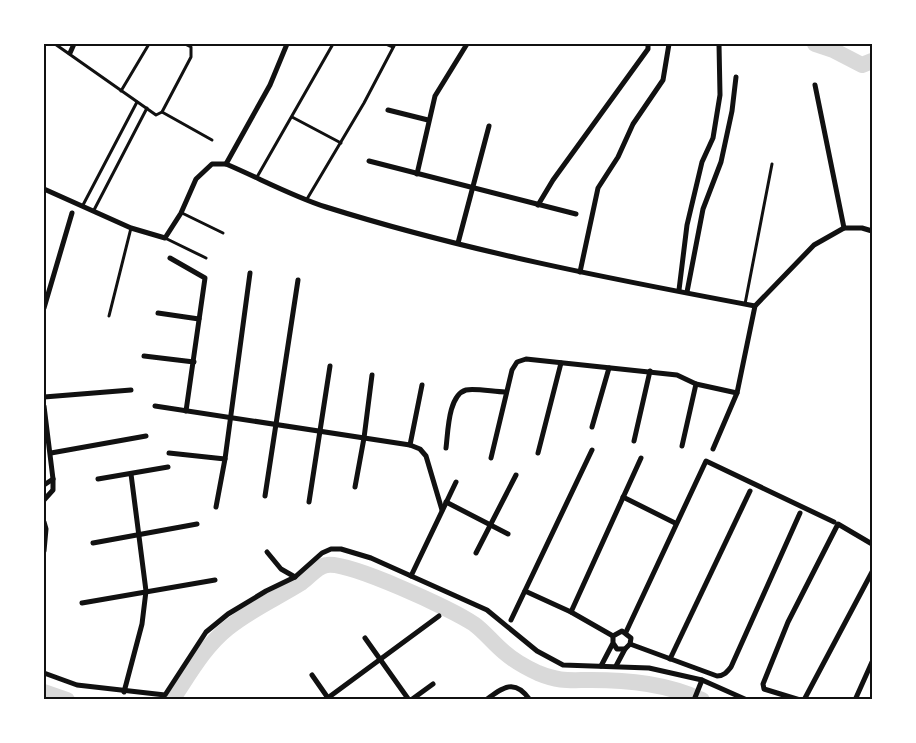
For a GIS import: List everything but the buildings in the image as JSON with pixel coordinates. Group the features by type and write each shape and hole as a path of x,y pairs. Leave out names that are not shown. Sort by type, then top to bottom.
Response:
{"street":[{"path":"70,53 74,44"},
{"path":"226,164 270,85 287,44"},
{"path":"417,174 428,120 438,87 467,44"},
{"path":"538,205 553,180 648,49 648,44"},
{"path":"580,272 598,188 618,157 633,124 663,80 669,44"},
{"path":"679,290 687,225 702,162 713,138 720,95 719,44"},
{"path":"687,292 703,209 726,142 736,76"},
{"path":"815,85 844,228"},
{"path":"388,110 428,120"},
{"path":"458,243 489,126"},
{"path":"369,161 576,214"},
{"path":"44,189 131,228 165,238 182,213 196,179 212,164 226,164 324,206 458,243 580,272 755,306"},
{"path":"44,308 72,213"},
{"path":"712,448 737,393 755,306 814,245 844,228 862,228 873,231"},
{"path":"170,258 205,278 186,411"},
{"path":"216,507 225,459 250,273"},
{"path":"265,496 297,280"},
{"path":"158,313 199,319"},
{"path":"144,356 194,362"},
{"path":"491,458 512,370 517,362 526,359 677,375 696,384 737,393"},
{"path":"538,453 561,363"},
{"path":"309,502 330,366"},
{"path":"592,427 609,368"},
{"path":"634,441 650,372"},
{"path":"355,487 372,375"},
{"path":"682,446 696,384"},
{"path":"410,445 422,385"},
{"path":"44,397 131,390"},
{"path":"446,448 451,408 459,394 466,390 505,393"},
{"path":"44,406 53,479 52,490 44,500"},
{"path":"155,406 410,445 420,449 426,456 442,510"},
{"path":"51,453 146,436"},
{"path":"511,620 592,450"},
{"path":"169,453 225,459"},
{"path":"571,612 641,458"},
{"path":"626,632 675,523 706,461 834,522"},
{"path":"98,480 168,467"},
{"path":"124,692 138,642 146,591 130,474"},
{"path":"476,553 516,475"},
{"path":"44,485 53,479"},
{"path":"411,576 456,482"},
{"path":"670,659 750,491"},
{"path":"623,497 675,523"},
{"path":"446,501 508,534"},
{"path":"630,644 717,676 725,674 731,666 800,513"},
{"path":"44,522 46,529 44,551"},
{"path":"93,543 197,524"},
{"path":"800,699 764,689 788,622 838,524 873,544"},
{"path":"44,673 77,685 145,697 167,697 192,653 213,627 242,604 295,577 322,553 341,549 359,554 487,610 537,651 563,665 649,668 702,680 738,698 747,699"},
{"path":"267,552 281,569 295,577"},
{"path":"804,699 873,572"},
{"path":"81,603 215,580"},
{"path":"525,591 571,612 613,636"},
{"path":"312,675 327,699 439,616"},
{"path":"613,636 619,632 626,632"},
{"path":"616,666 630,644 631,638 626,632"},
{"path":"601,666 613,643 613,636"},
{"path":"365,638 410,699 433,684"},
{"path":"613,643 617,649 625,650"},
{"path":"855,699 873,662"},
{"path":"694,699 702,680"},
{"path":"486,699 506,686 524,691 530,699"}],"lane":[{"path":"55,44 156,115 162,112 191,57 191,47 185,44"},
{"path":"121,91 149,44"},
{"path":"257,177 333,44"},
{"path":"307,199 341,143 394,45 386,44"},
{"path":"82,207 138,102"},
{"path":"94,211 147,108"},
{"path":"162,112 212,140"},
{"path":"291,117 341,143"},
{"path":"745,304 772,164"},
{"path":"182,213 223,233"},
{"path":"109,316 131,228"},
{"path":"165,238 206,258"}],"waterway":[{"path":"815,44 833,50 862,65 872,61"},
{"path":"172,700 204,653 228,628 301,583 320,567 327,565 339,566 378,578 445,608 474,624 516,661 546,676 564,680 648,684 675,690 702,700"},
{"path":"44,692 67,700"}]}
